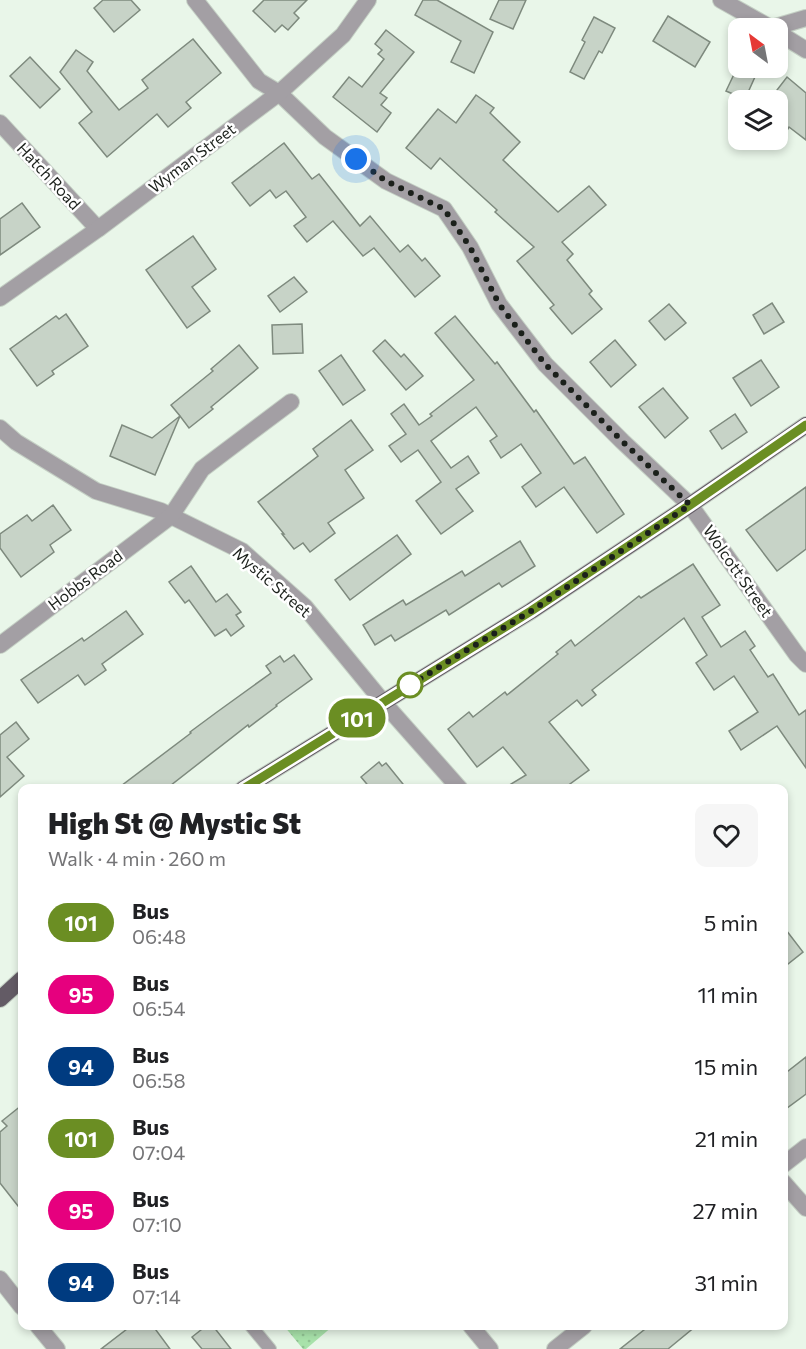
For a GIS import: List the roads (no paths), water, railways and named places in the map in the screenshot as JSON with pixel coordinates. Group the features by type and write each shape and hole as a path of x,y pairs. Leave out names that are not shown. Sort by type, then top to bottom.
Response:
{"main road":[{"path":"251,784 531,611 806,425"},
{"path":"0,999 18,983"}],"street":[{"name":"Wolcott Street","path":"195,0 260,81 279,93 326,136 386,181 444,209 470,247 499,304 545,364 690,505 797,655 806,664"},
{"name":"Wyman Street","path":"0,298 98,229 279,93 343,35 368,0"},
{"path":"721,0 754,18"},
{"path":"788,23 806,18"},
{"path":"788,39 806,50"},
{"name":"Hatch Road","path":"0,123 98,229"},
{"name":"Hobbs Road","path":"0,645 171,516 202,469 291,402"},
{"name":"Mystic Street","path":"0,428 16,442 96,491 161,511 242,551 305,607 383,702 456,784"},
{"path":"788,1161 806,1147"},
{"path":"788,1188 806,1208"},
{"path":"3,1287 18,1302"},
{"path":"47,1330 57,1349"},
{"path":"474,1330 490,1349"},
{"path":"555,1349 579,1330"}],"lane":[{"path":"254,1330 270,1349"}]}
